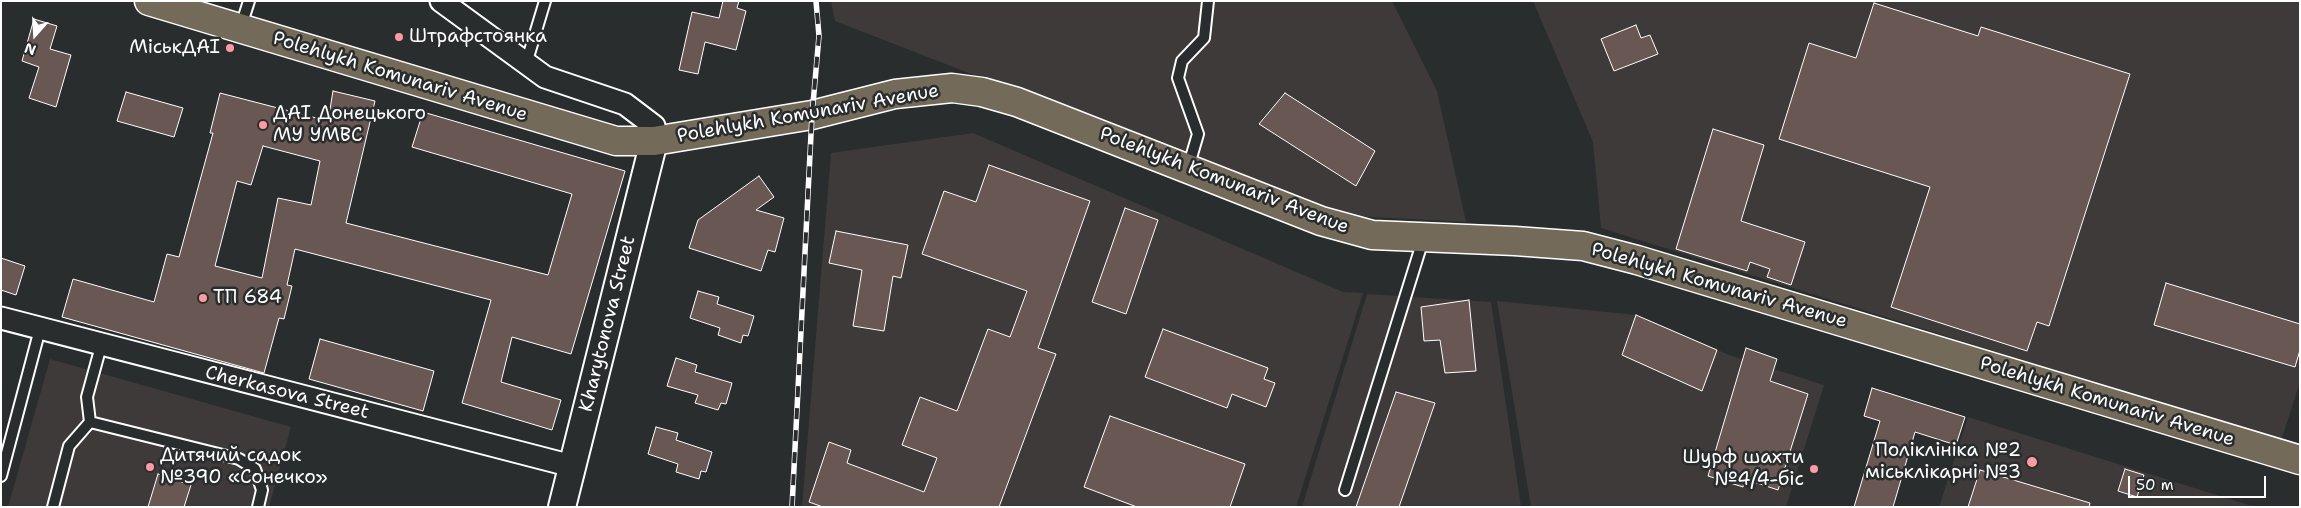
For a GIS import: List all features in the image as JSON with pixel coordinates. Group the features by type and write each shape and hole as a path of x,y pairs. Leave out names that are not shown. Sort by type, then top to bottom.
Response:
{"main road":[{"name":"Polehlykh Komunariv Avenue","path":"149,1 616,141 654,141 812,116 895,94 952,88 982,92 1017,102 1321,221 1372,235 1424,236 1583,246 1637,260 2300,460"}],"street":[{"path":"442,1 545,77 624,104 654,126 654,141"},
{"name":"Kharytonova Street","path":"562,507 654,141"},
{"name":"Cherkasova Street","path":"1,318 101,346 572,466"}],"lane":[{"path":"240,29 249,1"},
{"path":"526,64 545,1"},
{"path":"1188,169 1198,134 1178,78 1182,61 1204,38 1208,1"},
{"path":"1345,490 1424,236"},
{"path":"1,476 40,329"},
{"path":"53,507 69,446 90,422 87,397 101,346"},
{"path":"90,422 239,460 255,470 262,490 258,507"}],"shaded area":[{"path":"831,1 1392,1 1437,91 1466,222 1334,215 835,21"},
{"path":"1533,1 2300,1 2300,382 2281,441 1601,228 1593,142"},
{"path":"973,133 1343,292 1363,293 1296,507 802,507 831,153"},
{"path":"1367,294 1491,302 1521,507 1302,507"},
{"path":"1497,301 1637,315 1729,355 1824,385 1786,507 1531,507"},
{"name":"Дитячий садок №390 «Сонечко»","path":"50,359 291,427 269,507 8,507"},
{"name":"Поліклініка №2 міськлікарні №3","path":"1968,417 2255,507 1939,507"}],"building":[{"path":"723,1 739,1 737,8 746,11 736,50 705,42 698,74 679,70 692,12 719,18"},
{"path":"1874,3 1978,36 1981,27 2130,74 2049,326 2037,322 2027,351 1891,307 1930,187 1779,139 1809,43 1856,58"},
{"path":"34,19 57,26 50,49 71,55 56,107 29,98 39,67 22,61"},
{"path":"1636,25 1641,38 1650,35 1658,54 1614,71 1601,39"},
{"path":"333,91 375,101 346,223 548,275 572,194 412,147 423,112 625,171 571,354 512,337 501,382 561,400 552,430 462,403 491,300 295,249 287,285 292,286 284,319 279,318 264,373 62,317 73,279 154,302 167,254 179,257 213,133 210,133 220,93 328,121","holes":["263,146 320,161 311,205 278,198 262,278 215,266 237,181 251,185"]},
{"path":"126,92 183,108 174,137 117,121"},
{"path":"1285,93 1375,151 1356,186 1259,124"},
{"path":"1713,129 1764,145 1741,221 1805,242 1791,285 1767,277 1770,269 1750,262 1747,271 1676,249"},
{"path":"989,165 1090,201 1038,348 1056,354 999,507 823,507 809,502 829,442 851,450 847,463 924,492 937,458 902,445 920,397 957,411 988,329 1010,337 1027,291 922,254 944,191 976,202"},
{"path":"759,176 774,197 756,210 784,218 775,252 768,250 761,271 689,248 698,220"},
{"path":"1125,208 1158,220 1126,314 1092,302"},
{"path":"836,231 908,245 901,278 893,276 884,331 853,326 862,270 829,263"},
{"path":"1,258 25,266 16,295 1,290"},
{"path":"2166,283 2300,324 2300,350 2295,367 2154,325"},
{"path":"698,291 719,297 717,304 754,316 748,336 743,335 741,343 718,335 720,328 690,318"},
{"path":"1469,300 1476,371 1445,373 1440,340 1424,341 1421,307"},
{"path":"1636,315 1717,350 1702,391 1622,355"},
{"path":"1163,329 1268,368 1264,379 1275,383 1266,407 1232,394 1227,408 1145,377"},
{"path":"320,339 434,371 423,411 309,379"},
{"path":"1746,348 1777,359 1770,381 1808,394 1778,490 1745,479 1743,487 1708,476"},
{"path":"676,358 697,365 695,372 732,383 726,404 721,403 718,410 695,403 698,395 667,386"},
{"path":"1872,388 1965,417 1956,445 1915,432 1893,507 1854,507 1880,421 1864,416"},
{"path":"1396,392 1435,403 1399,507 1356,507"},
{"path":"1110,416 1245,464 1230,507 1137,507 1084,487"},
{"path":"656,427 678,433 676,440 712,452 706,472 701,471 699,479 676,472 678,464 648,454"},
{"path":"2125,469 2144,475 2137,497 2118,491"},
{"path":"1980,470 2090,503 2089,507 1968,507"},
{"path":"158,474 191,485 184,507 148,507"}],"railway":[{"path":"792,507 812,115 819,36 816,1"}],"place":[{"name":"Штрафстоянка","path":"399,37"},
{"name":"МіськДАІ","path":"230,48"},
{"name":"ДАІ Донецького МУ УМВС","path":"263,125"},
{"name":"ТП 684","path":"203,298"},
{"name":"Поліклініка №2 міськлікарні №3","path":"2032,462"},
{"name":"Дитячий садок №390 «Сонечко»","path":"150,467"},
{"name":"Шурф шахти №4/4-біс","path":"1814,469"}]}
